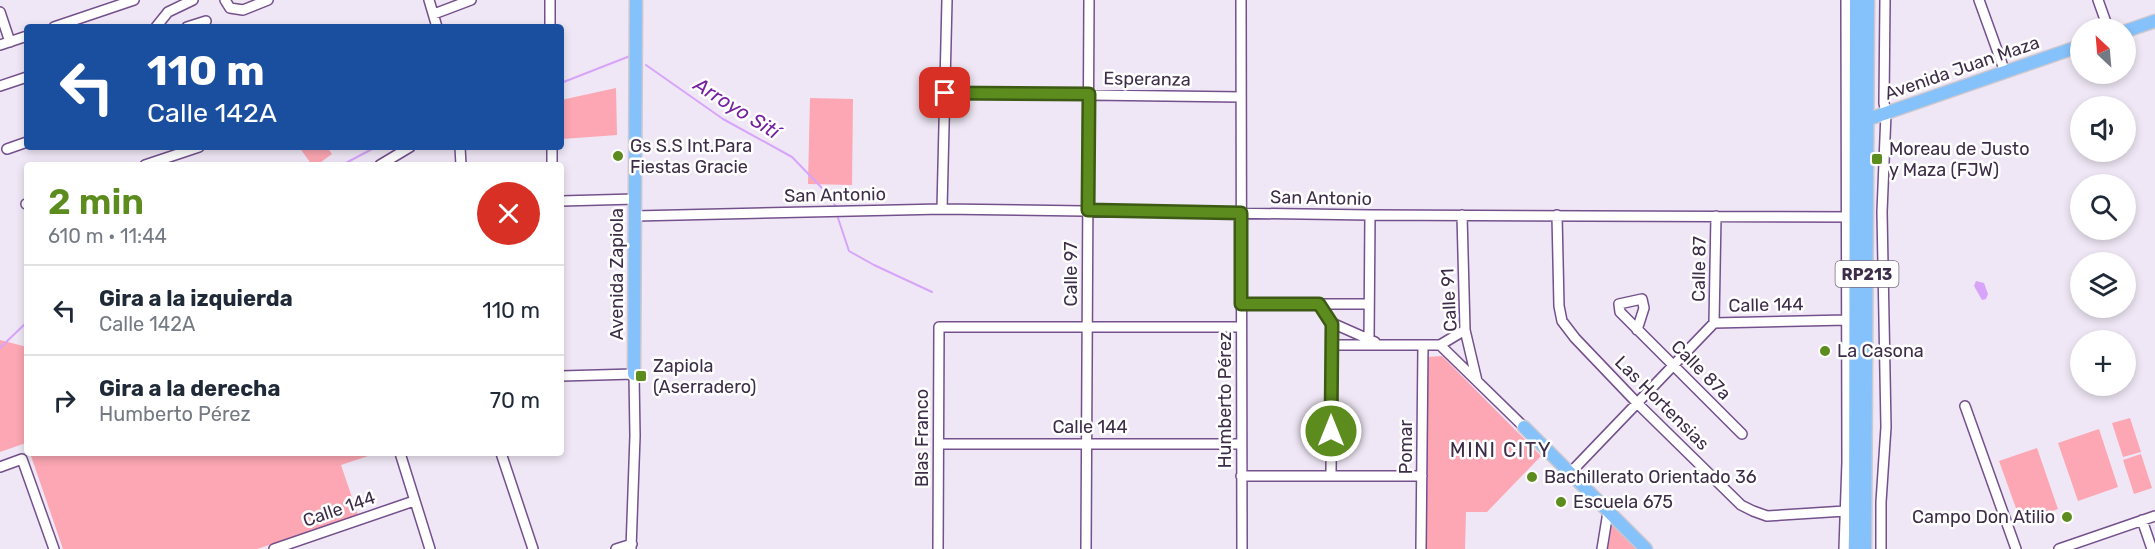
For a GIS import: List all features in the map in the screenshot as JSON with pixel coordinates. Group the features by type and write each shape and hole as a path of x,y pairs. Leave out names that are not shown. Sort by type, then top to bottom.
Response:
{"main road":[{"name":"Avenida Zapiola","path":"634,374 636,0"},
{"name":"RP213","path":"1856,0 1855,123 1865,549"},
{"name":"RP213","path":"1855,549 1858,217 1868,119 1868,0"},
{"path":"2136,28 2155,21"},
{"name":"Avenida Juan Maza","path":"1855,123 2070,49"},
{"path":"1524,427 1646,549"}],"street":[{"path":"63,24 134,0"},
{"path":"158,24 168,12 193,0"},
{"path":"225,0 230,8 243,10 268,0"},
{"path":"429,0 436,24"},
{"path":"434,14 471,0"},
{"path":"550,0 550,24"},
{"path":"942,209 947,0"},
{"name":"Calle 97","path":"1086,549 1089,0"},
{"name":"Humberto Pérez","path":"1241,0 1242,549"},
{"path":"1844,549 1846,320 1858,217 1846,0"},
{"path":"1881,549 1881,502 1887,427 1882,212 1887,0"},
{"path":"1979,0 2005,72"},
{"path":"2098,0 2104,18"},
{"path":"0,12 10,42"},
{"path":"196,24 206,21"},
{"path":"0,45 24,37"},
{"path":"0,86 24,78"},
{"name":"Esperanza","path":"945,93 1242,97"},
{"path":"7,149 24,143"},
{"path":"154,162 190,150"},
{"path":"385,162 405,150"},
{"path":"564,201 635,200"},
{"name":"San Antonio","path":"635,216 942,209 1370,215 1858,217"},
{"path":"1369,340 1370,215"},
{"name":"Calle 91","path":"1462,215 1465,330 1478,381"},
{"name":"Las Hortensias","path":"1557,215 1559,306 1562,321 1575,338 1638,404 1741,505 1752,511 1767,516 1845,511"},
{"name":"Calle 87","path":"1714,323 1716,216"},
{"path":"1241,304 1369,304"},
{"path":"1319,304 1332,324 1331,475"},
{"name":"Calle 144","path":"1570,473 1714,323 1846,320"},
{"path":"1332,324 1381,344"},
{"name":"Blas Franco","path":"938,549 939,327 1088,327"},
{"path":"1088,327 1242,327"},
{"path":"1332,345 1440,345 1465,330"},
{"name":"Calle 87a","path":"1637,330 1742,434"},
{"name":"Pomar","path":"1421,549 1422,345"},
{"path":"1440,345 1524,427"},
{"path":"564,376 634,374"},
{"name":"Avenida Zapiola","path":"632,546 634,374"},
{"path":"1965,406 2016,549"},
{"name":"Calle 144","path":"939,444 1241,444"},
{"path":"401,456 430,549"},
{"path":"502,456 533,549"},
{"path":"0,467 22,459 54,549"},
{"path":"1241,476 1422,476"},
{"name":"Calle 144","path":"274,549 414,501"},
{"path":"1602,549 1608,512"},
{"path":"2059,549 2155,516"},
{"path":"2142,520 2152,549"},
{"path":"616,549 632,546"}],"shaded area":[{"path":"616,88 617,135 564,139 564,99"},
{"path":"810,98 853,99 852,185 808,184"},
{"path":"301,150 329,150 332,154 321,162 310,162"},
{"path":"1976,281 1984,283 1988,294 1986,299 1982,300 1974,286"},
{"path":"0,340 24,346 24,444 0,452"},
{"path":"1442,356 1541,456 1487,512 1466,512 1465,549 1425,549 1427,357"},
{"path":"2130,418 2141,452 2123,457 2112,423"},
{"path":"2099,429 2118,487 2078,501 2058,443"},
{"path":"2037,448 2058,509 2021,522 1999,461"},
{"path":"2141,454 2152,488 2134,494 2123,460"},
{"path":"31,456 368,456 341,465 358,515 257,549 63,549"},
{"path":"1613,518 1643,549 1608,549"}],"waterway":[{"name":"Arroyo Sití","path":"564,82 630,56"},
{"name":"Arroyo Sití","path":"646,65 723,119 792,157 835,205"},
{"name":"Arroyo Sití","path":"348,162 370,150"},
{"name":"Arroyo Sití","path":"838,218 849,251 932,292"},
{"name":"Arroyo Sití","path":"0,348 24,325"}],"place":[{"name":"Gs S.S Int.Para Fiestas Gracie","path":"618,156"},
{"name":"Moreau de Justo y Maza (FJW)","path":"1877,159"},
{"name":"La Casona","path":"1825,351"},
{"name":"Zapiola (Aserradero)","path":"641,376"},
{"name":"Bachillerato Orientado 36","path":"1532,477"},
{"name":"Escuela 675","path":"1561,502"},
{"name":"Campo Don Atilio","path":"2067,517"}],"district":[{"name":"MINI CITY","path":"1501,450"}],"route":[{"path":"945,93 1089,94 1088,210 1241,213 1241,304 1319,304 1332,324 1331,431"}]}
